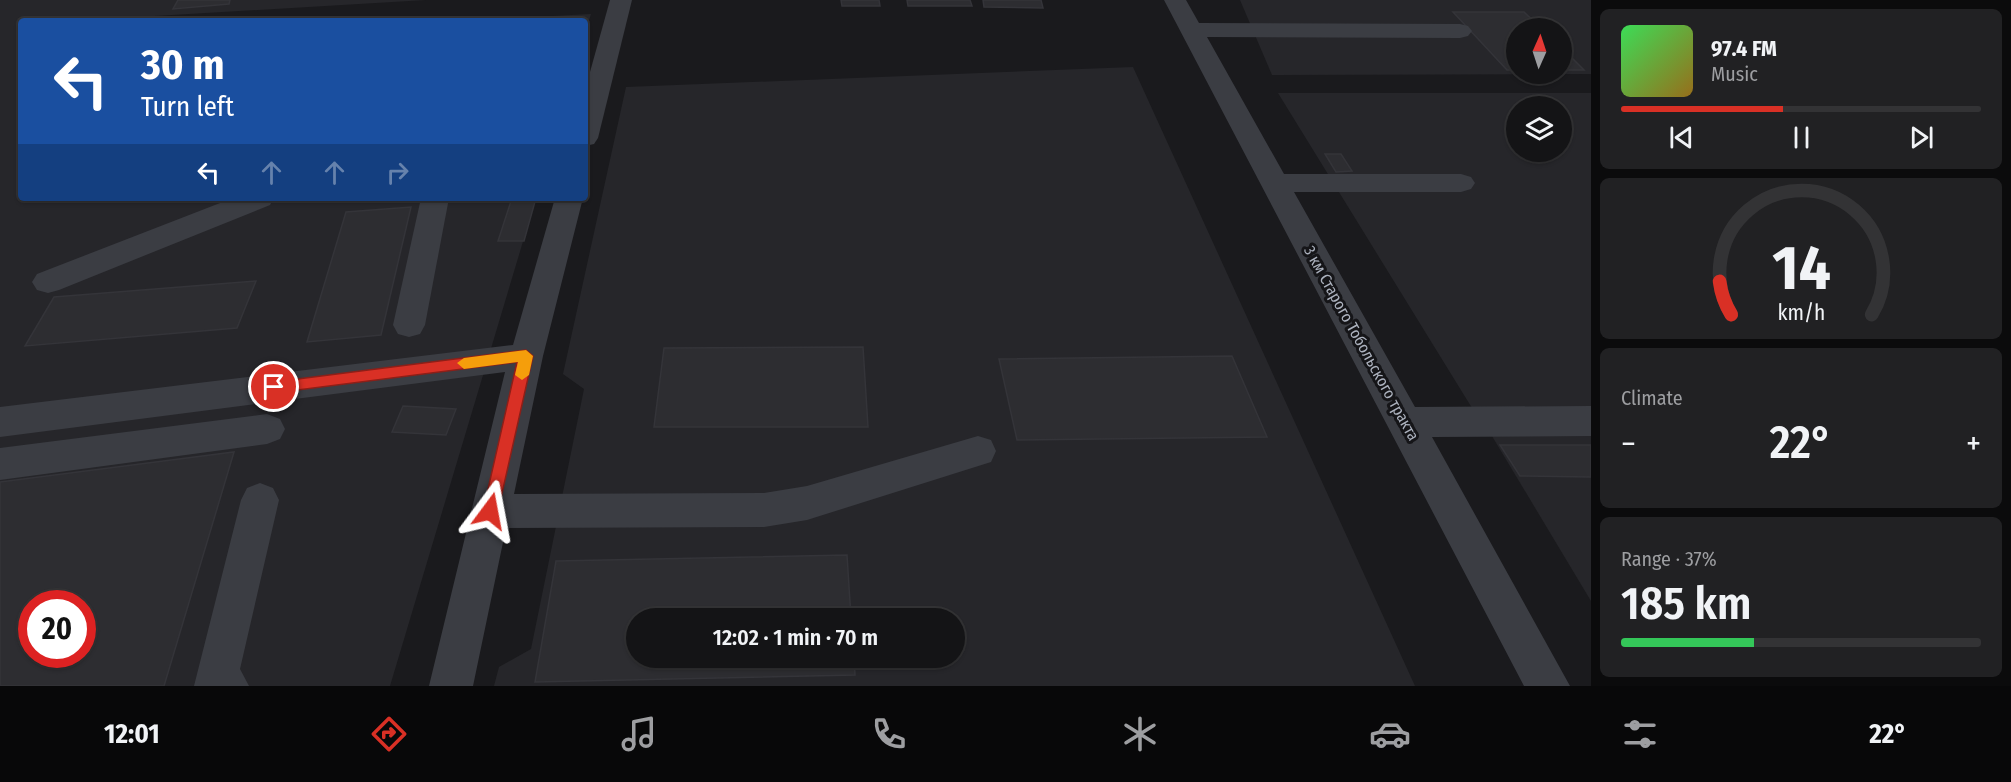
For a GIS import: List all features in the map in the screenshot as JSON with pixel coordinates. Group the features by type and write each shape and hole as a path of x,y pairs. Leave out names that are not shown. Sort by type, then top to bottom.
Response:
{"street":[{"path":"588,126 621,0"},
{"name":"3 км Старого Тобольского тракта","path":"1175,0 1548,686"},
{"path":"1191,30 1460,31"},
{"path":"1274,183 1461,183"},
{"path":"48,282 252,201"},
{"path":"409,325 434,201"},
{"path":"451,686 526,356 568,201"},
{"path":"0,422 526,356"},
{"path":"1405,422 1591,421"},
{"path":"0,464 267,429"},
{"path":"490,511 764,510 807,503 978,451"},
{"path":"227,686 215,683 260,500"}],"shaded area":[{"path":"0,0 426,0 155,16 154,18 18,18 18,201 535,201 390,686 0,686"},
{"path":"1240,0 1591,0 1591,74 1572,74 1572,18 1506,18 1506,74 1272,75"},
{"path":"591,14 588,24 588,18 514,18"},
{"path":"1133,67 1415,686 494,686 499,667 531,649 584,389 563,374 626,87"},
{"path":"1278,93 1591,93 1591,408 1472,408"},
{"path":"1492,436 1591,436 1591,601"}],"building":[{"path":"178,0 230,0 229,4 173,9"},
{"path":"841,0 879,0 880,6 842,6"},
{"path":"907,0 970,0 972,6 908,6"},
{"path":"983,0 1041,0 1043,8 984,7"},
{"path":"1453,12 1524,12 1530,18 1506,18 1506,69"},
{"path":"1572,58 1584,70 1572,70"},
{"path":"1325,154 1341,154 1352,171 1336,172"},
{"path":"511,201 535,201 524,241 498,241"},
{"path":"411,207 381,335 307,342 346,212"},
{"path":"256,281 237,328 25,346 54,297"},
{"path":"863,347 868,427 654,427 664,348"},
{"path":"1232,356 1267,437 1017,440 999,359"},
{"path":"403,406 456,409 446,435 392,432"},
{"path":"1500,445 1591,445 1591,477 1520,476"},
{"path":"234,452 164,686 0,686 0,482"},
{"path":"847,555 850,608 626,608 626,668 855,668 855,675 535,682 556,561"}],"slow traffic":[{"path":"464,363 526,356 522,375"}],"route":[{"path":"274,387 526,356 490,511"}]}
